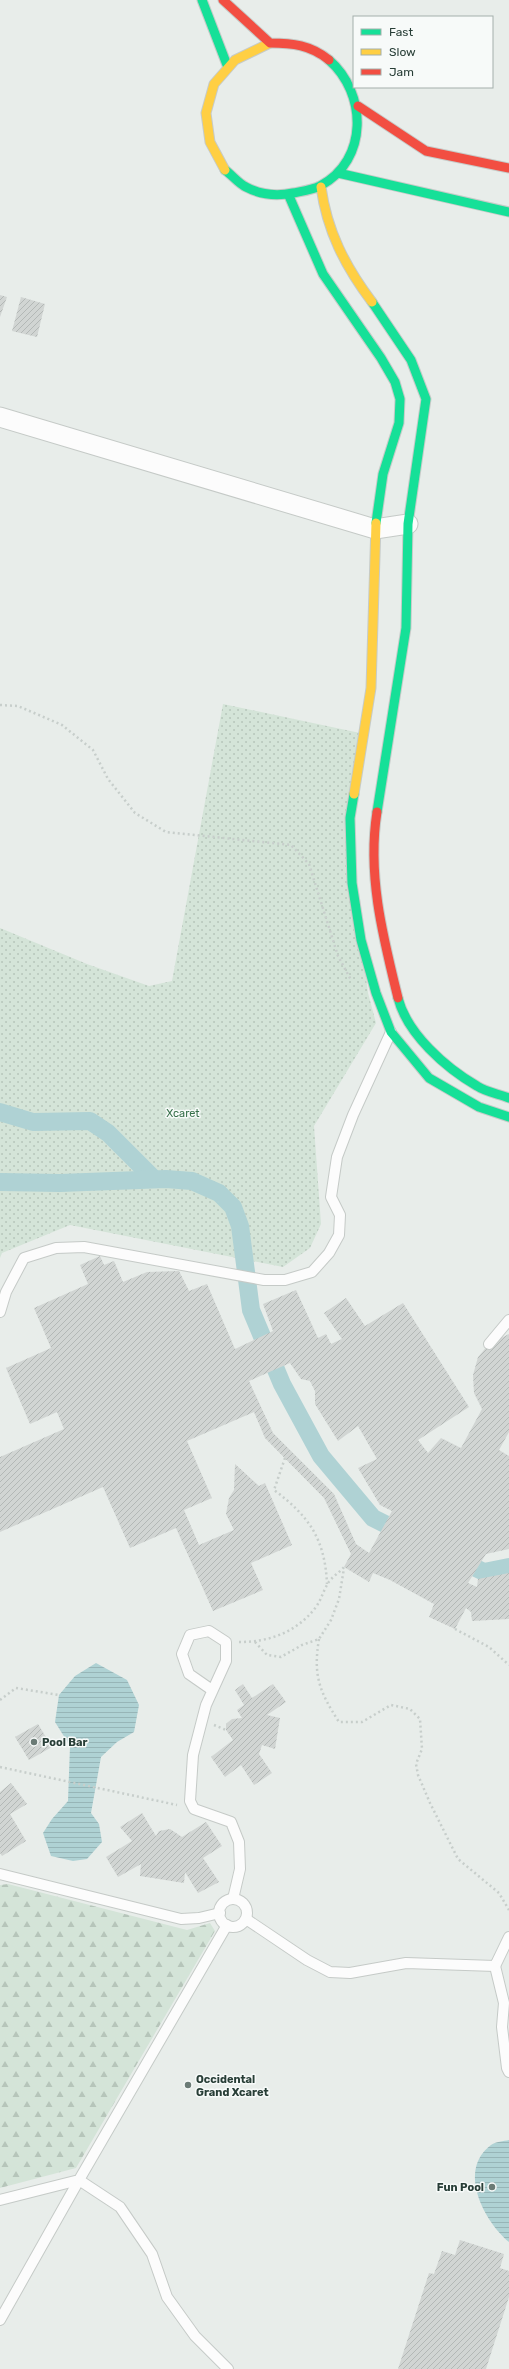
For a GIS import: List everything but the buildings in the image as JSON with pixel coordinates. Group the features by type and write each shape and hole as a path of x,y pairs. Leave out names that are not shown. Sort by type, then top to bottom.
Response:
{"street":[{"path":"202,0 227,65"},
{"path":"223,0 270,43"},
{"path":"270,43 294,43 316,51 336,65 350,84 358,106 358,130 353,148 338,173 321,187 298,195 273,196 250,190 229,176 214,156 206,133 206,108 213,85 227,65 254,47 270,43"},
{"path":"358,106 426,151 509,168"},
{"path":"338,173 509,212"},
{"path":"321,187 325,217 342,257 410,355 422,380 426,399 408,524 406,628 375,822 374,880 382,932 402,1013 437,1058 478,1087 509,1098"},
{"path":"289,196 323,274 381,358 395,382 400,399 398,423 384,474 375,529 374,618 371,688 350,818 352,883 361,940 376,993 392,1032 429,1078 478,1106 509,1117"},
{"path":"0,417 375,529 408,524"}],"lane":[{"path":"0,1312 6,1292 24,1258 56,1248 84,1247 264,1280 285,1280 312,1272 330,1253 339,1235 340,1215 330,1197 337,1157 353,1115 402,1013"},
{"path":"489,1344 509,1320"},
{"path":"212,1690 190,1674 182,1654 190,1635 209,1631 226,1642 226,1661 212,1690 193,1755 190,1801 194,1809 231,1822 239,1842 240,1869 233,1899"},
{"path":"0,1874 181,1919 199,1918 220,1913"},
{"path":"233,1899 243,1903 247,1913 246,1919 238,1926 227,1925 223,1922 220,1913 223,1904 233,1899"},
{"path":"246,1919 307,1960 330,1972 350,1973 406,1963 495,1966"},
{"path":"0,2320 79,2180 227,1925"},
{"path":"509,1937 495,1966 504,2003 502,2027 507,2068 509,2072"},
{"path":"0,2200 79,2180 120,2207 152,2254 167,2297 196,2336 228,2369"}],"path":[{"path":"0,704 18,706 62,725 93,750 108,779 135,813 166,832 291,845 309,864 338,956 353,983"},
{"path":"284,1458 274,1490 293,1503 308,1521 321,1544 327,1584"},
{"path":"226,1642 255,1642 286,1633 301,1624 316,1607 327,1584 344,1567 339,1599 331,1620 319,1639 315,1662 319,1683 327,1704 339,1722 362,1722 391,1705 410,1709 420,1719 422,1749 416,1764 418,1775 430,1803 458,1859 499,1893 509,1910"},
{"path":"455,1629 489,1647 509,1664"},
{"path":"255,1642 267,1654 281,1657 302,1645 319,1639"},
{"path":"0,1698 16,1688 59,1695"},
{"path":"0,1767 70,1780 194,1809"}],"green space":[{"name":"Xcaret","path":"223,704 360,733 346,815 368,993 376,1023 314,1126 321,1224 310,1248 283,1267 70,1225 2,1253 0,1258 0,928 87,964 149,986 172,981"},
{"path":"8,1884 187,1930 210,1923 215,1931 76,2168 0,2188 0,1885"}],"water":[{"path":"96,1663 127,1680 139,1705 134,1732 117,1742 101,1757 91,1813 99,1824 102,1842 87,1859 73,1861 51,1856 43,1833 52,1819 68,1801 70,1746 55,1722 59,1695 75,1676"},
{"name":"Fun Pool","path":"509,2140 509,2242 491,2222 483,2209 475,2181 476,2168 481,2155 491,2145"}],"waterway":[{"path":"0,1112 33,1122 90,1121 108,1133 154,1179"},
{"path":"0,1182 60,1183 166,1179 192,1181 219,1193 233,1207 240,1226 251,1310 282,1384 321,1456 373,1518 407,1535"},
{"path":"455,1558 484,1572 509,1567"}],"traffic: fast":[{"path":"202,0 227,65"},
{"path":"225,170 246,187 258,192 275,195 304,191 320,186 336,174 347,160 354,143 357,126 356,108 351,90 342,74 329,60"},
{"path":"338,173 509,212"},
{"path":"289,196 323,274 381,358 395,382 400,399 399,423 383,474 376,523"},
{"path":"372,302 411,360 426,399 408,524 406,628 377,812"},
{"path":"354,794 350,818 352,883 361,940 376,993 391,1032 429,1078 479,1107 509,1117"},
{"path":"398,998 403,1011 419,1037 441,1060 465,1079 481,1088 509,1098"}],"traffic: slow":[{"path":"225,170 210,142 206,113 214,84 235,60 270,43"},
{"path":"321,187 328,218 339,248 353,275 372,302"},
{"path":"354,794 371,688 376,523"}],"traffic: jam":[{"path":"223,0 270,43 308,48 329,60"},
{"path":"358,106 426,151 509,168"},
{"path":"377,812 374,836 375,882 382,929 398,998"}],"place":[{"name":"Pool Bar","path":"34,1742"},
{"name":"Occidental Grand Xcaret","path":"188,2085"},
{"name":"Fun Pool","path":"492,2187"}]}
